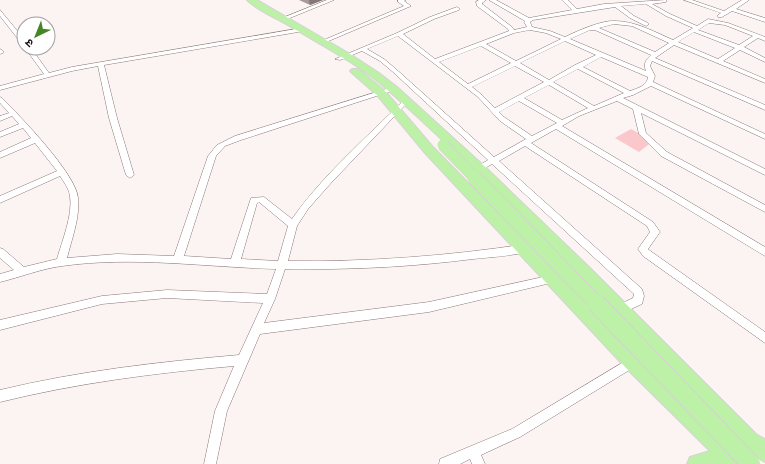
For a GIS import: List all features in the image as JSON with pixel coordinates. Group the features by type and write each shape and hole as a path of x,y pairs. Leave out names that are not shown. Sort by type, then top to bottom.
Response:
{"main road":[{"path":"239,0 283,19 297,30 322,42 364,77 406,101 479,168 758,447"},
{"path":"258,7 343,58"},
{"path":"387,91 396,111 428,150 726,458"},
{"path":"428,122 441,143 751,464"},
{"path":"412,130 441,143"},
{"path":"726,458 728,442 732,440 744,439 758,447"},
{"path":"697,464 726,458"}],"street":[{"path":"283,19 331,0"},
{"path":"322,42 408,6 400,1 402,0"},
{"path":"483,0 478,3 510,28 512,32"},
{"path":"492,0 528,20 596,5 617,2 625,4 649,4 664,1"},
{"path":"565,0 576,10"},
{"path":"687,0 725,13"},
{"path":"713,21 746,0"},
{"path":"617,2 637,20 718,61 765,81"},
{"path":"649,4 695,29 765,60"},
{"path":"343,58 432,18 457,9"},
{"path":"732,9 765,20"},
{"path":"0,12 16,33"},
{"path":"528,20 527,22 530,28"},
{"path":"479,168 593,108 631,94 650,84 652,82 652,76 647,66 653,56 708,21 726,24 762,37"},
{"path":"468,86 567,39 606,24 623,23 676,40"},
{"path":"435,61 512,32 530,28 548,32 567,39 652,76"},
{"path":"593,28 765,108"},
{"path":"0,88 47,74 297,30"},
{"path":"399,34 468,86 529,141 650,224 655,232 643,249 646,253 765,338"},
{"path":"718,61 762,37"},
{"path":"482,44 593,108"},
{"path":"362,49 382,60 395,71 495,160 638,292 640,296 638,301 620,309"},
{"path":"495,111 576,66 602,54"},
{"path":"34,56 47,74"},
{"path":"101,64 113,118 130,175"},
{"path":"576,66 631,94"},
{"path":"650,84 765,137"},
{"path":"178,259 215,150 220,146 238,138 387,91"},
{"path":"519,98 559,125 765,252"},
{"path":"618,98 765,172"},
{"path":"0,99 36,139 71,185 74,195 73,212 61,262"},
{"path":"210,464 221,411 242,360 270,299 282,265 293,225 305,207 328,181 406,101"},
{"path":"636,107 643,134 664,154 765,209"},
{"path":"0,119 14,113"},
{"path":"0,135 24,125"},
{"path":"0,155 36,139"},
{"path":"0,200 62,172"},
{"path":"235,262 254,200 261,199 293,225"},
{"path":"0,278 61,262 111,259 178,259 282,265 379,264 475,257 556,244"},
{"path":"0,252 23,272"},
{"path":"257,329 429,307 552,279"},
{"path":"0,325 102,300 167,294 270,299"},
{"path":"0,396 40,386 144,369 242,360"},
{"path":"445,464 477,458 632,362"}],"shaded area":[{"path":"631,129 653,141 639,152 615,138"}]}
